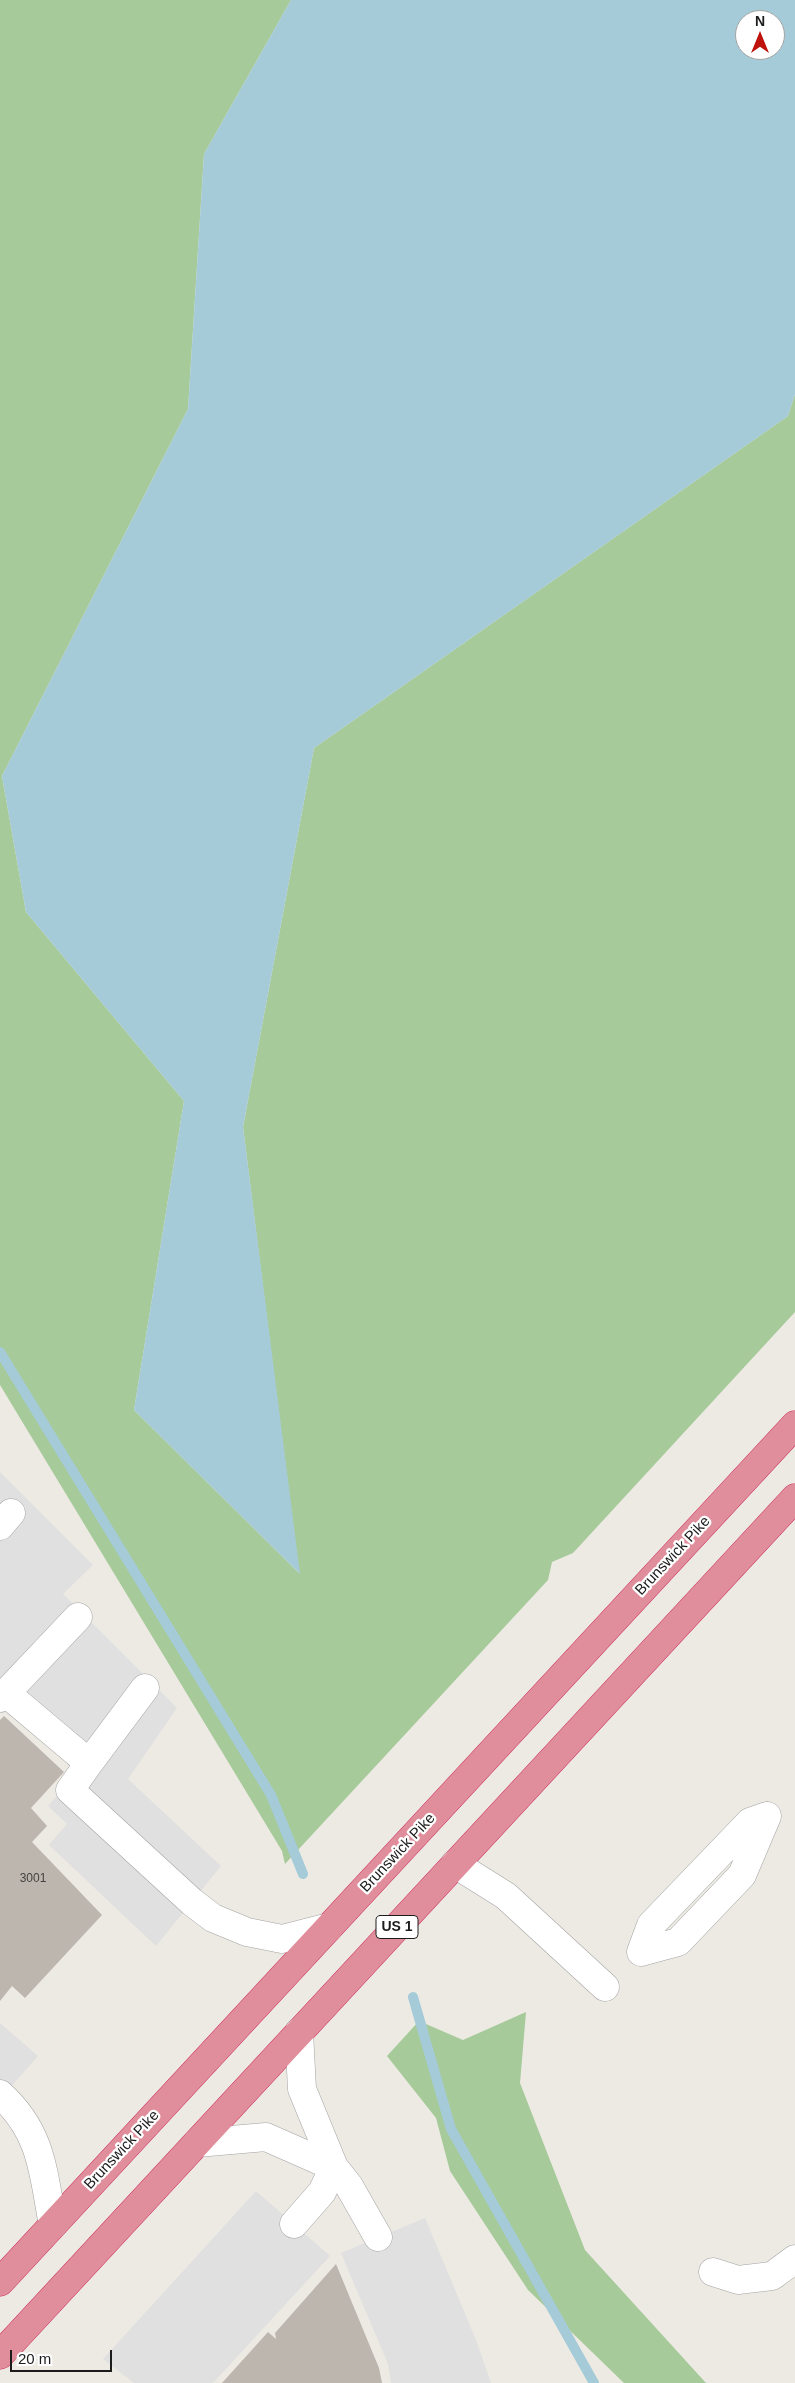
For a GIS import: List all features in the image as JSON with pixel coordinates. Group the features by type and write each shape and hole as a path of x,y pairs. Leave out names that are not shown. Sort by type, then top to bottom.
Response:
{"highway":[{"name":"Brunswick Pike","path":"2,2278 53,2226 795,1425"},
{"name":"US 1","path":"0,2355 795,1498"}],"lane":[{"path":"78,1618 3,1696 89,1763"},
{"path":"145,1688 70,1790 204,1912 247,1932 282,1939 329,1927"},
{"path":"767,1816 742,1875 678,1942 641,1952 651,1925 750,1822 767,1816"},
{"path":"455,1864 506,1896 605,1987"},
{"path":"299,2032 302,2089 334,2167 349,2186 378,2237"},
{"path":"0,2094 26,2123 39,2150 53,2226"},
{"path":"197,2143 266,2137 334,2167"},
{"path":"294,2224 322,2192 334,2167"},
{"path":"713,2272 738,2280 772,2276 795,2259"}],"green space":[{"path":"0,0 291,0 204,154 188,409 2,776 26,912 184,1101 134,1410 299,1573 243,1127 314,748 788,416 795,394 795,1312 573,1553 552,1562 548,1580 285,1864 282,1851 0,1385"},
{"path":"526,2012 520,2083 585,2250 706,2383 624,2383 528,2290 450,2171 436,2118 387,2056 419,2021 463,2040"}],"shaded area":[{"path":"0,1472 93,1565 63,1594 177,1708 128,1779 221,1866 156,1946 49,1845 67,1824 48,1806 76,1773 0,1696"},
{"path":"0,2023 38,2056 0,2099"},
{"path":"256,2191 330,2256 213,2383 134,2383 103,2359"},
{"path":"425,2218 476,2340 491,2383 391,2383 388,2364 341,2253"}],"water":[{"path":"291,0 795,0 795,394 788,416 314,748 243,1127 300,1574 134,1410 184,1101 26,912 2,776 188,409 204,154"}],"building":[{"path":"4,1716 64,1772 31,1808 47,1826 32,1842 102,1915 25,1998 12,1986 0,2001 0,1720"},
{"path":"336,2264 379,2368 382,2383 222,2383 268,2332 276,2339 275,2333"}],"waterway":[{"path":"0,1352 271,1795 303,1874"},
{"path":"413,1997 451,2129 594,2383"}]}
